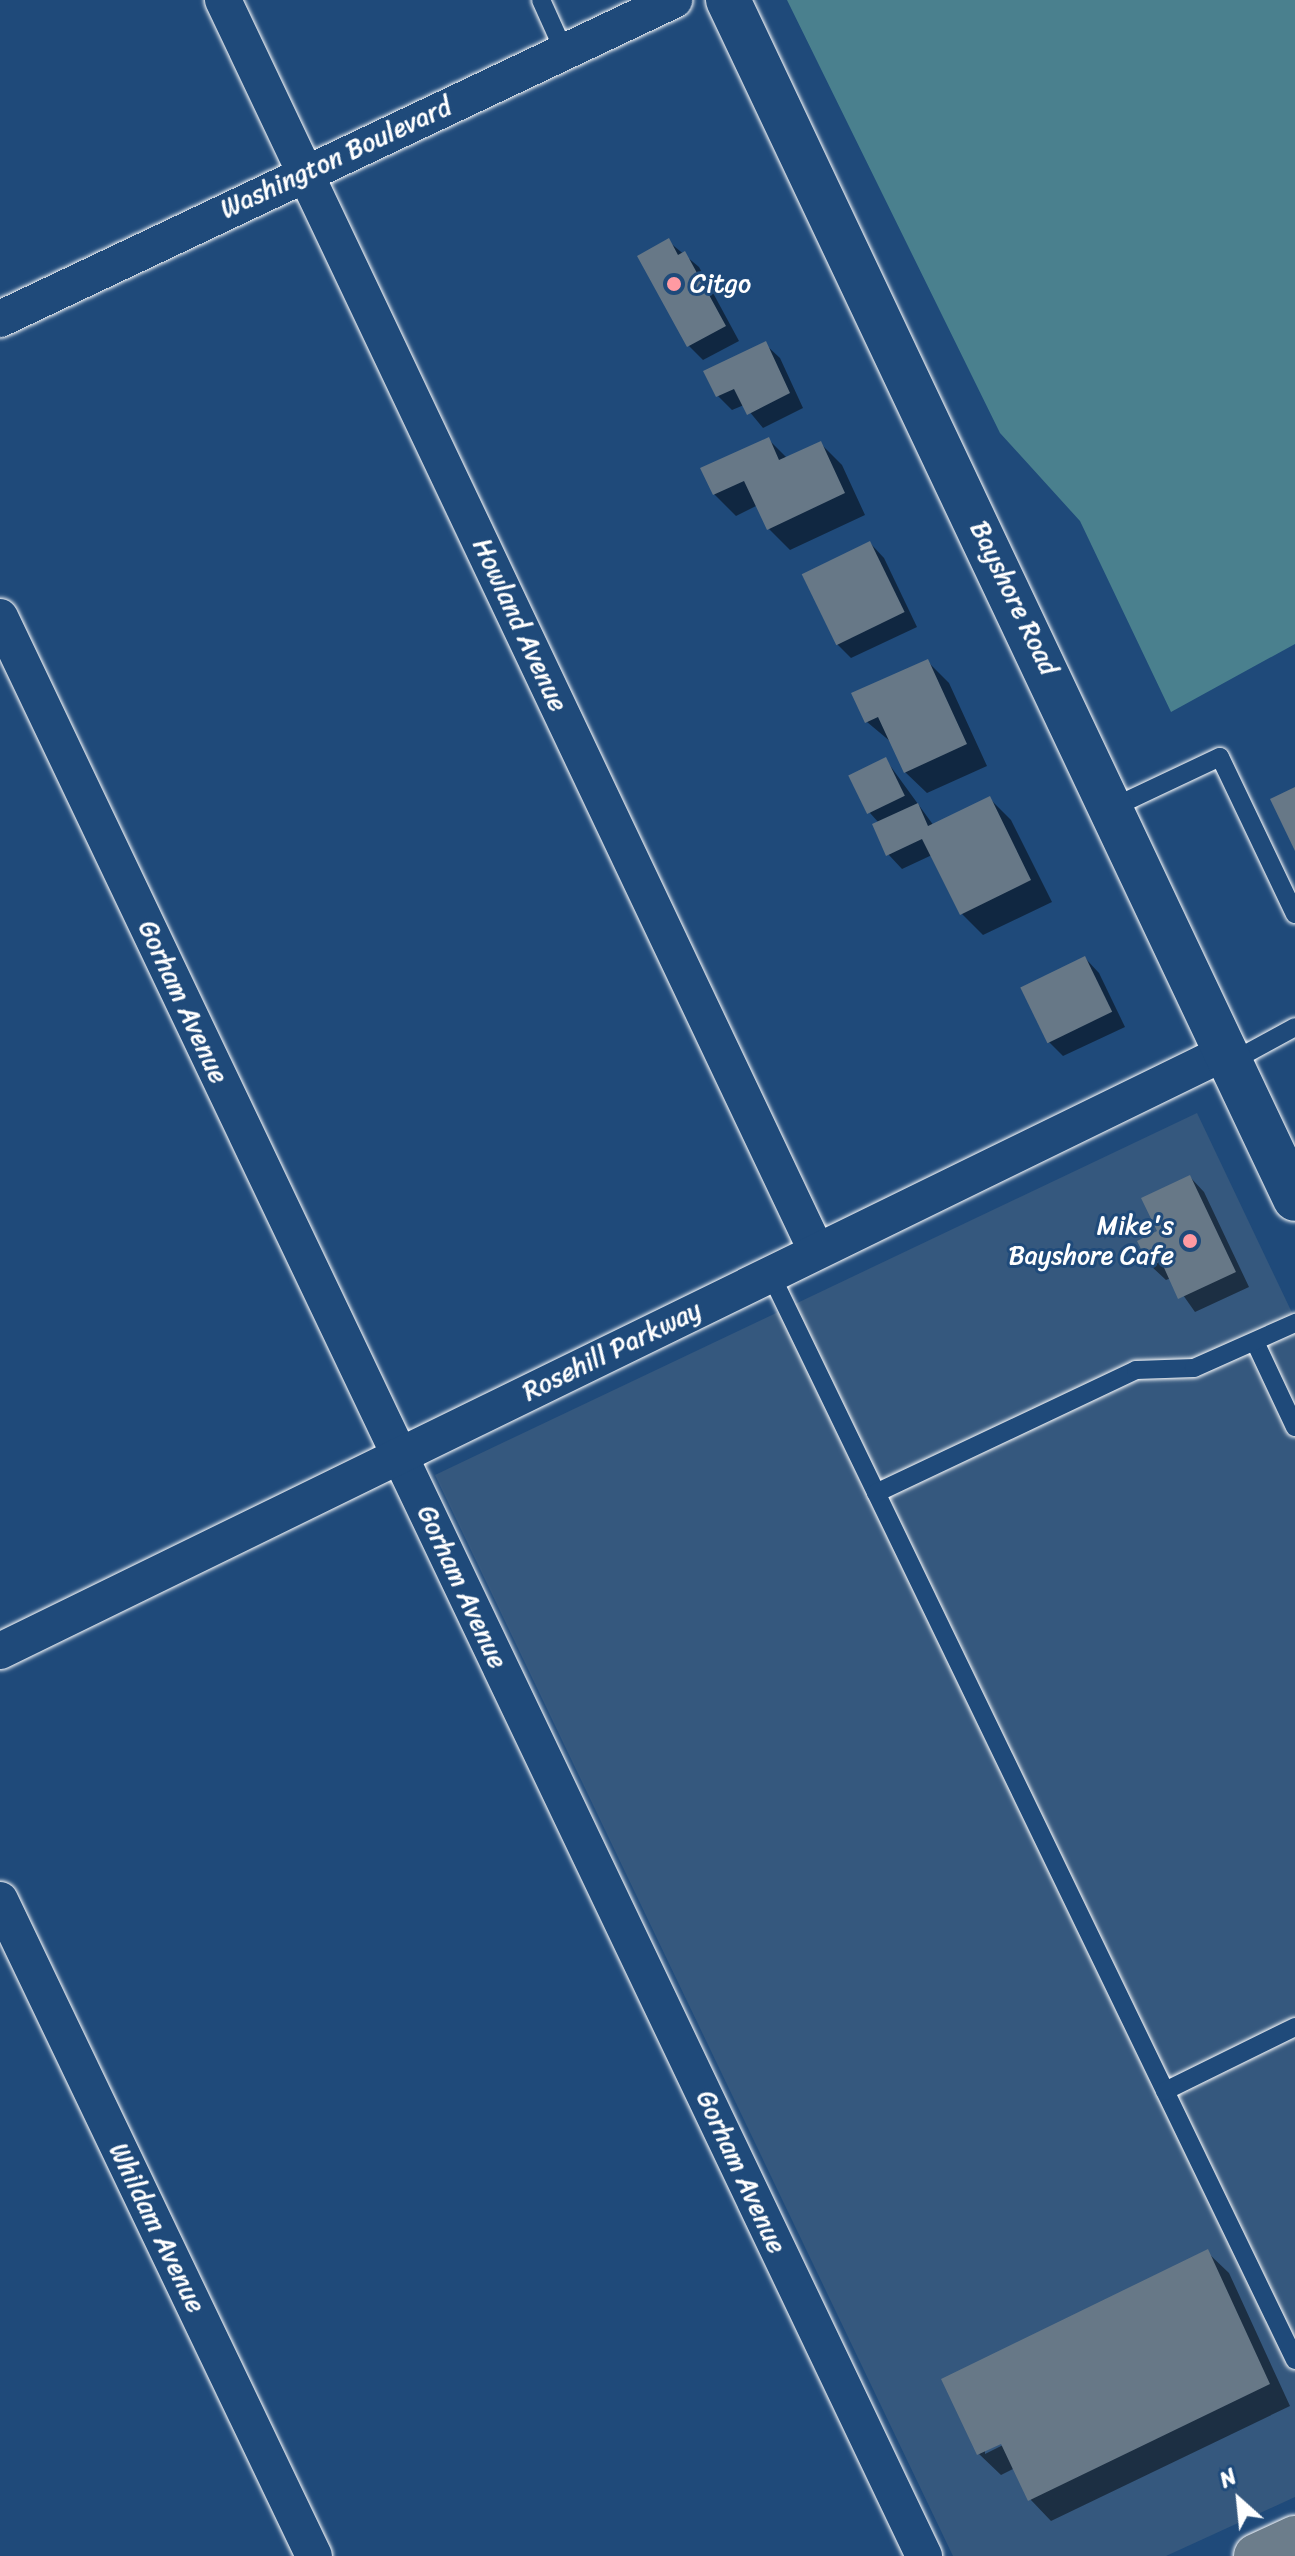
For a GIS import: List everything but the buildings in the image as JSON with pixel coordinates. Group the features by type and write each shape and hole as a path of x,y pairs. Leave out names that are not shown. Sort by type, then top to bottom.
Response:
{"highway":[{"path":"1256,2556 1295,2538"}],"main road":[{"name":"Bayshore Road","path":"728,0 1114,807 1227,1058 1295,1199"}],"street":[{"name":"Howland Avenue","path":"223,0 816,1250"},
{"name":"Washington Boulevard","path":"0,319 674,0"},
{"name":"Gorham Avenue","path":"0,617 924,2556"},
{"name":"Rosehill Parkway","path":"0,1651 816,1250 1227,1058"},
{"name":"Whildam Avenue","path":"0,1900 314,2556"}],"lane":[{"path":"541,0 564,51"},
{"path":"1114,807 1220,757 1295,914"},
{"path":"1227,1058 1295,1027"},
{"path":"770,1273 1295,2360"},
{"path":"876,1493 1136,1370 1194,1368 1295,1323"},
{"path":"1255,1342 1295,1427"},
{"path":"1165,2091 1295,2027"}],"shaded area":[{"path":"1197,1113 1295,1319 1295,2497 1166,2556 953,2556 435,1475"}],"green space":[{"path":"787,0 1295,0 1295,644 1171,712 1080,521 1000,433"}],"place":[{"name":"Citgo","path":"674,284"},
{"name":"Mike's Bayshore Cafe","path":"1190,1241"}]}
